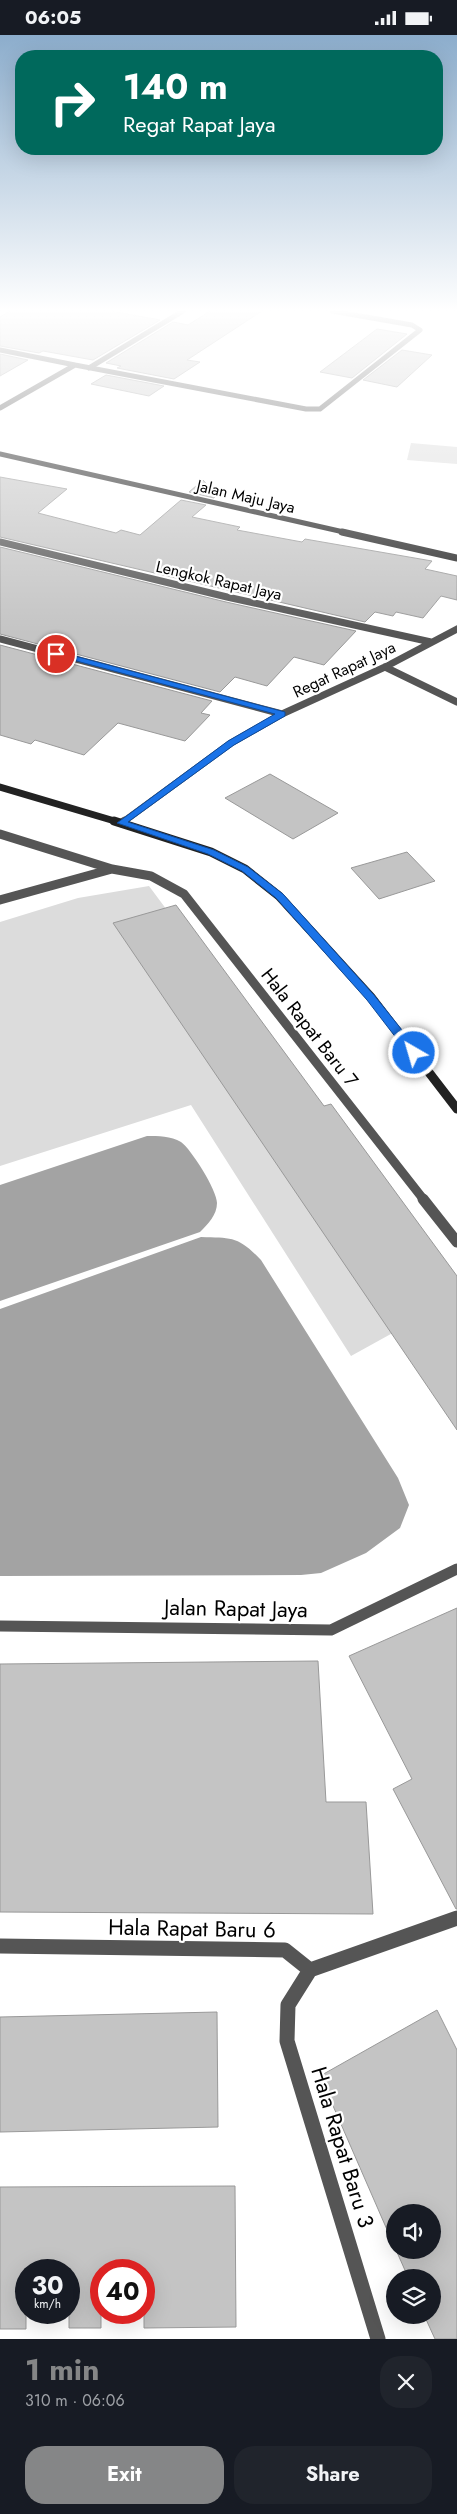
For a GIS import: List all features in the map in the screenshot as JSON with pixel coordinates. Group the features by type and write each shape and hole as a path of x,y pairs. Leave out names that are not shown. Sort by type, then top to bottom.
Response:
{"street":[{"name":"Jalan Maju Jaya","path":"0,454 457,558"},
{"name":"Lengkok Rapat Jaya","path":"0,542 227,597 432,642"},
{"name":"Regat Rapat Jaya","path":"122,823 231,743 282,714 385,667 457,629"},
{"path":"0,639 282,714"},
{"path":"385,667 457,702"},
{"path":"0,787 122,823 211,852 245,869 279,896 371,997 457,1109"},
{"path":"0,834 112,869"},
{"path":"0,899 112,869"},
{"name":"Hala Rapat Baru 7","path":"112,869 151,876 184,894 457,1242"},
{"name":"Jalan Rapat Jaya","path":"0,1626 331,1630 457,1569"},
{"path":"310,1970 457,1918"},
{"name":"Hala Rapat Baru 6","path":"0,1946 285,1950 310,1970"},
{"name":"Hala Rapat Baru 3","path":"310,1970 288,2005 287,2041 378,2339"}],"shaded area":[{"path":"411,443 457,447 457,464 407,460"},
{"path":"149,886 456,1298 351,1356 191,1105 0,1166 0,922 78,898"},
{"path":"147,1136 164,1137 181,1142 197,1161 213,1189 217,1203 214,1215 206,1226 200,1232 0,1301 0,1185"},
{"path":"201,1237 228,1238 240,1242 261,1260 398,1478 409,1505 400,1528 366,1553 321,1573 301,1575 0,1576 0,1309"}],"building":[{"path":"0,477 67,489 38,513 116,533 121,530 140,535 181,500 206,505 192,517 240,527 237,530 302,542 305,539 432,561 425,569 457,576 457,600 441,596 423,618 396,612 393,616 375,612 365,622 0,537"},
{"path":"203,480 217,495 214,498 189,492"},
{"path":"0,547 226,602 356,631 324,665 294,657 267,686 235,677 220,692 0,634"},
{"path":"0,645 212,701 201,713 210,715 185,741 118,723 84,755 35,740 31,744 0,735"},
{"path":"270,774 338,813 293,839 225,798"},
{"path":"407,852 435,881 379,899 351,868"},
{"path":"176,905 324,1106 331,1104 457,1276 457,1430 113,923"},
{"path":"457,1608 456,1909 393,1789 412,1779 349,1656"},
{"path":"318,1661 326,1802 366,1802 373,1914 0,1912 0,1664"},
{"path":"437,2010 457,2050 457,2339 435,2339 428,2324 441,2324 441,2269 404,2269 400,2259 441,2259 441,2204 386,2204 386,2227 320,2076"},
{"path":"217,2012 218,2127 0,2132 0,2017"},
{"path":"235,2186 236,2327 144,2328 144,2324 155,2324 155,2259 90,2259 90,2324 101,2324 101,2328 69,2328 69,2324 80,2324 80,2259 15,2259 15,2324 26,2324 26,2329 0,2329 0,2187"}],"route":[{"path":"56,654 282,714 231,743 122,823 211,852 245,869 279,896 371,997 414,1053"}]}
